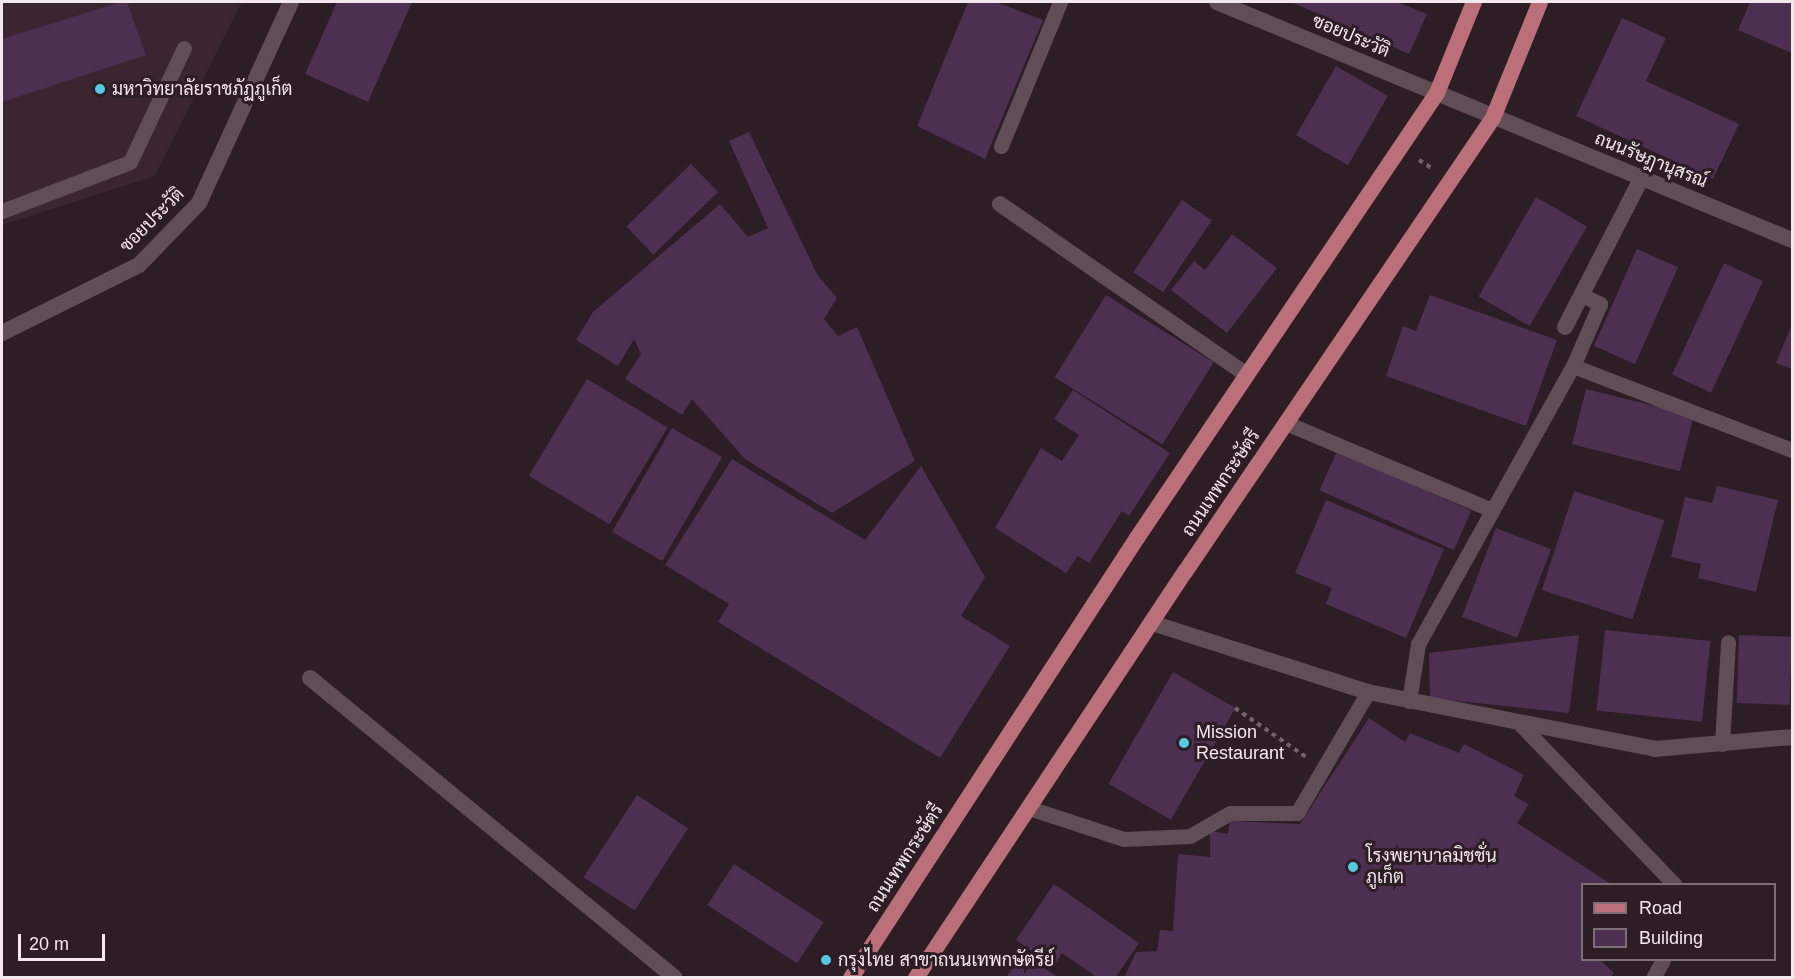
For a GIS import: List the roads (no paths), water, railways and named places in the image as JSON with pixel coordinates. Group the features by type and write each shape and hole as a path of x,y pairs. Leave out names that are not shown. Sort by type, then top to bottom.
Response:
{"main road":[{"name":"ถนนเทพกระษัตรี","path":"851,978 1247,375 1437,93 1474,2"},
{"name":"ถนนเทพกระษัตรี","path":"916,978 1493,117 1540,2"}],"street":[{"name":"ซอยประวัติ","path":"2,333 139,265 199,203 291,2"},
{"name":"ซอยประวัติ","path":"1216,2 1493,117"},
{"name":"ถนนรัษฎานุสรณ์","path":"1493,117 1792,240"},
{"path":"1565,327 1642,177"},
{"path":"1000,204 1247,375"},
{"path":"1152,623 1368,692 1521,725 1655,749 1792,737"},
{"path":"310,678 675,978"}],"lane":[{"path":"1000,146 1060,2"},
{"path":"2,211 130,162 184,48"},
{"path":"1409,701 1418,644 1573,366 1600,304 1582,295"},
{"path":"1573,366 1792,450"},
{"path":"1286,423 1492,510"},
{"path":"1722,744 1728,642"},
{"path":"1029,808 1124,839 1190,836 1230,813 1297,813 1368,692"},
{"path":"1521,725 1672,883"},
{"path":"1653,978 1662,961"}],"place":[{"name":"มหาวิทยาลัยราชภัฏภูเก็ต","path":"100,89"},
{"name":"Mission Restaurant","path":"1184,743"},
{"name":"โรงพยาบาลมิชชั่น ภูเก็ต","path":"1353,867"},
{"name":"กรุงไทย สาขาถนนเทพกษัตรีย์","path":"826,960"}]}
